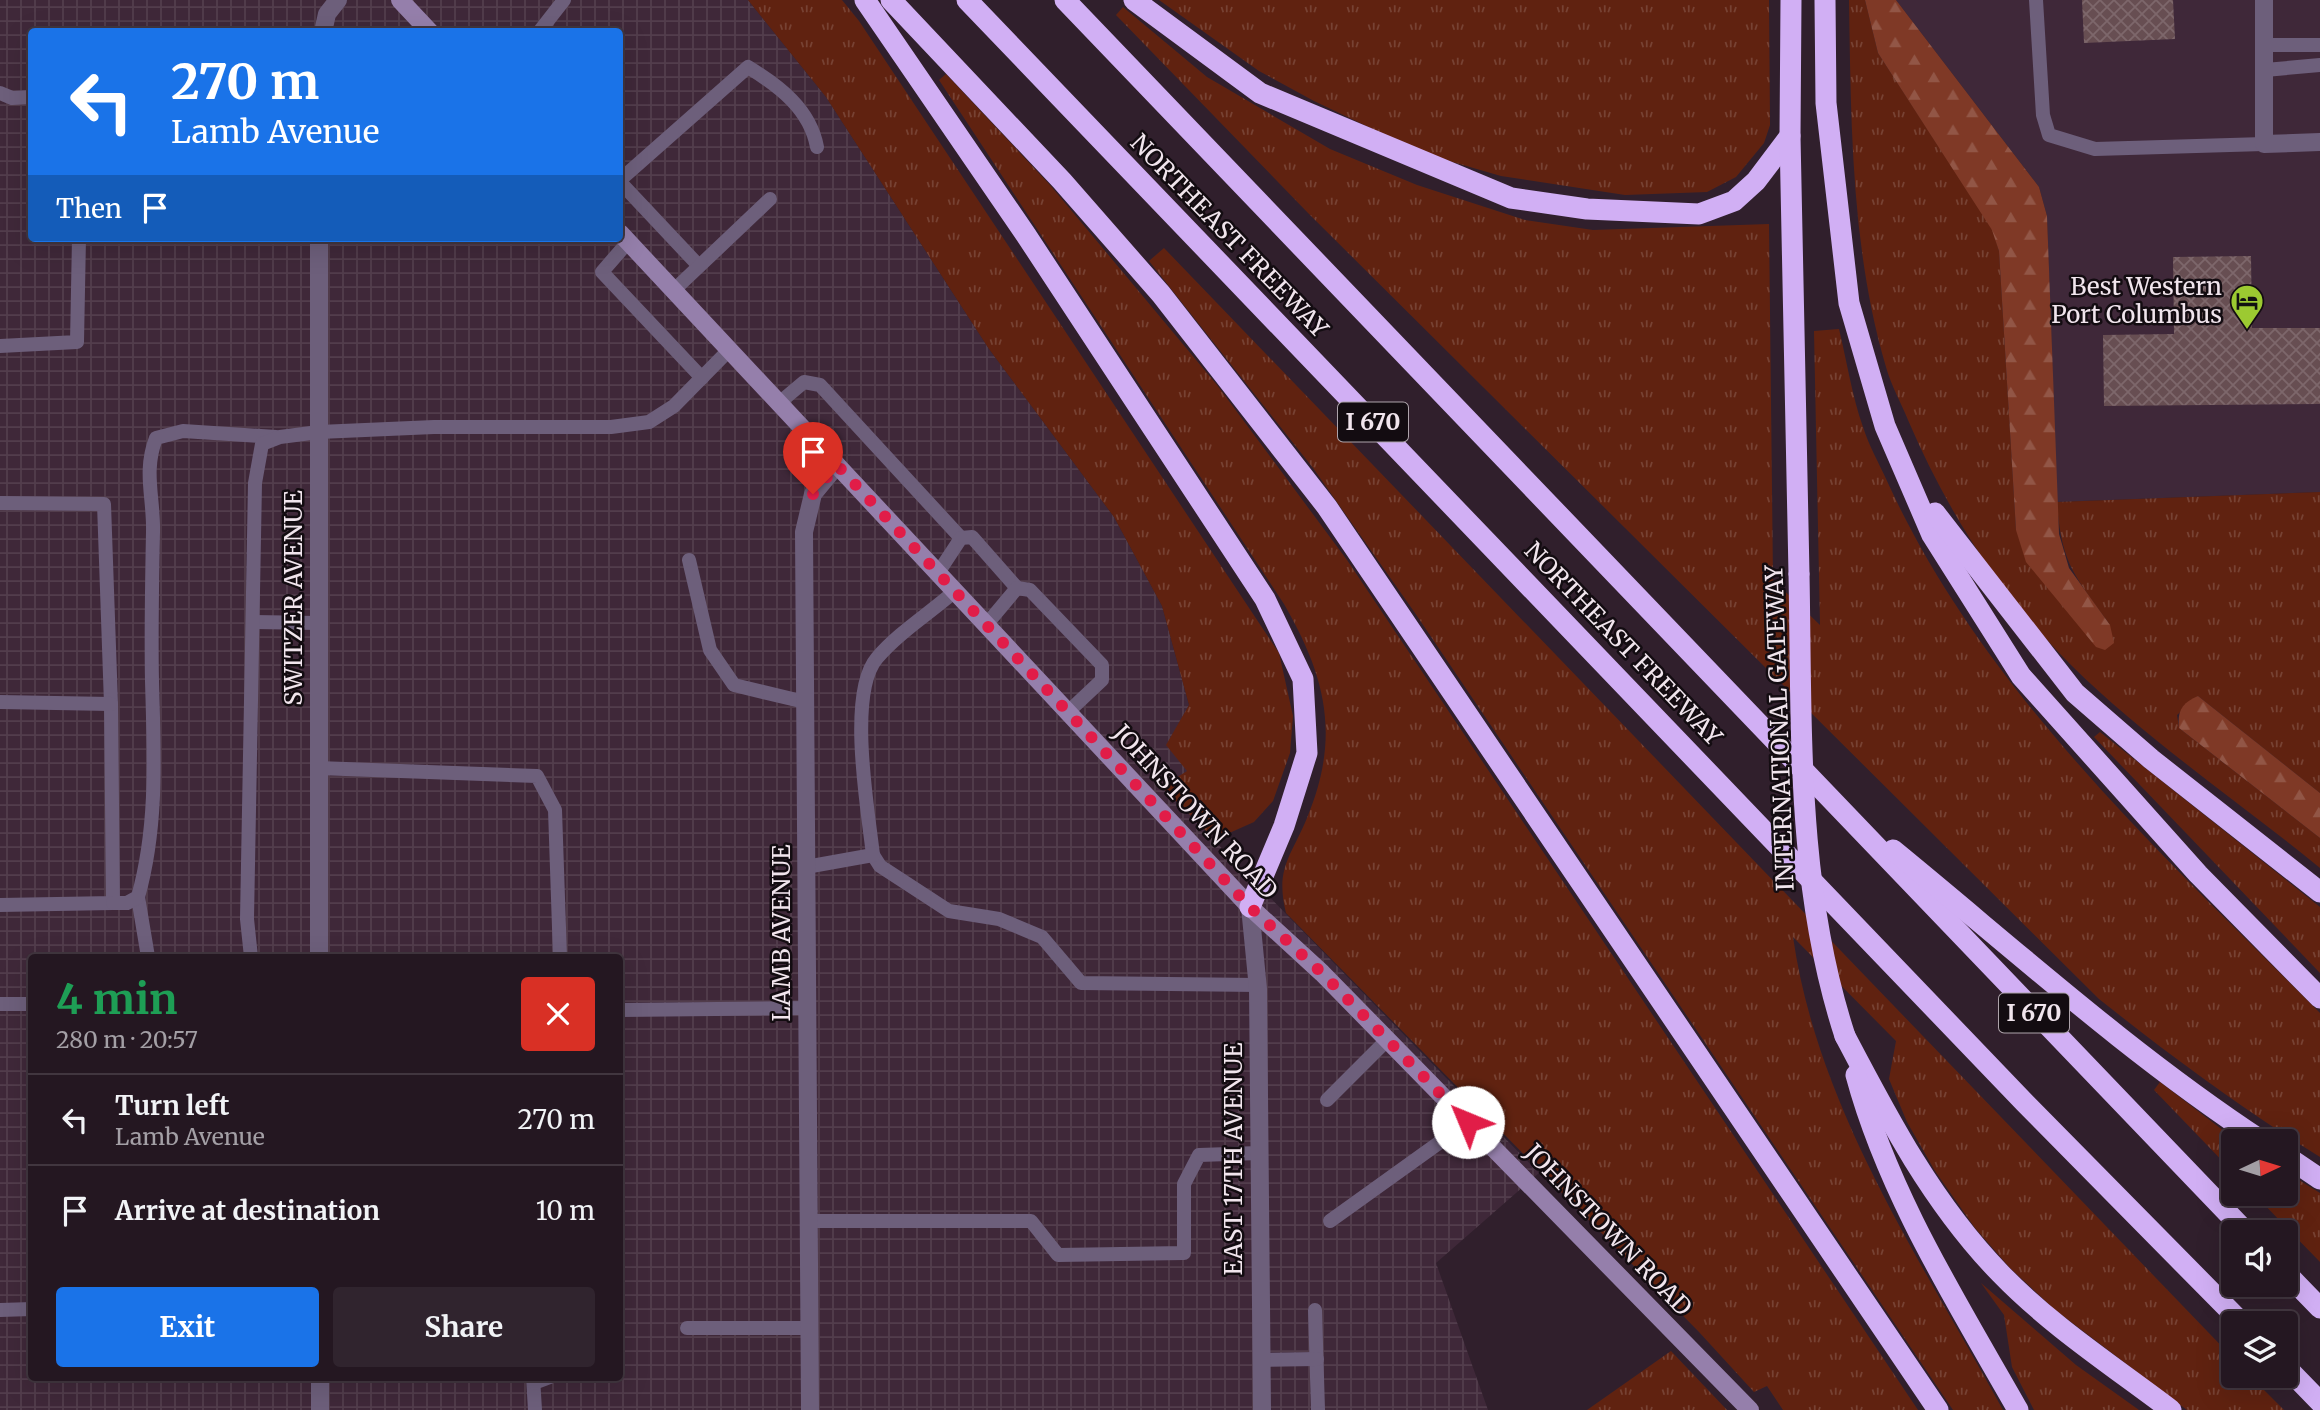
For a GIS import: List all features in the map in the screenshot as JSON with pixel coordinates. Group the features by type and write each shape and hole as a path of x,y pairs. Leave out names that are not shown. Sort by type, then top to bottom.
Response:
{"highway":[{"path":"865,0 1018,224 1265,599 1303,679 1307,753 1284,826 1250,907"},
{"path":"891,0 1062,181 1161,293 1327,507 1938,1410"},
{"name":"NORTHEAST FREEWAY","path":"967,0 2015,1093 2230,1311"},
{"name":"NORTHEAST FREEWAY","path":"1065,0 2234,1220"},
{"path":"1134,0 1260,93 1511,198 1587,209 1699,214 1734,201 1756,181 1790,136"},
{"name":"INTERNATIONAL GATEWAY","path":"1791,0 1790,136 1802,756 1810,875 1823,962 1865,1108 1892,1173 2018,1410"},
{"path":"1825,0 1826,103 1849,303 1885,426 1932,535 2021,676 2198,874 2320,998"},
{"path":"1885,426 1944,528 2075,694 2151,759 2320,892"},
{"path":"1824,793 2140,1055 2200,1101 2243,1129"},
{"path":"1845,1036 1913,1161 1953,1218 1999,1273 2048,1318 2171,1410"},
{"path":"2298,1164 2320,1179"},
{"path":"2298,1285 2320,1308"},
{"path":"2298,1379 2320,1402"}],"main road":[{"path":"400,0 426,28"},
{"name":"JOHNSTOWN ROAD","path":"624,237 1250,907 1322,973 1750,1410"}],"street":[{"path":"324,28 327,15 338,0"},
{"path":"2264,0 2264,144 2320,142"},
{"name":"SWITZER AVENUE","path":"319,242 319,954"},
{"name":"LAMB AVENUE","path":"810,1410 804,532 813,494 837,465"},
{"name":"EAST 17TH AVENUE","path":"1250,907 1258,985 1262,1410"},
{"path":"320,1381 320,1410"}],"lane":[{"path":"542,28 564,0"},
{"path":"2036,0 2043,115 2049,135 2095,149 2264,144"},
{"path":"2264,45 2320,45"},
{"path":"2265,70 2320,65"},
{"path":"623,178 748,67 786,90 814,133 817,147"},
{"path":"0,93 12,98 28,97"},
{"path":"623,184 699,267"},
{"path":"673,291 770,199"},
{"path":"0,346 77,342 79,242"},
{"path":"621,242 602,272 702,378"},
{"path":"148,954 138,897 146,870 154,792 151,622 153,527 148,460 156,438 183,431 278,437 319,432 433,427 611,427 649,422 674,407 729,350"},
{"path":"779,403 804,382 820,385 961,538"},
{"path":"251,954 247,919 255,482 262,444 278,437"},
{"path":"0,503 104,504 111,704 113,903"},
{"path":"961,538 972,537 1017,588 1030,590 1102,665 1101,680 1068,712"},
{"path":"938,573 961,538"},
{"path":"689,560 710,650 734,685 805,702"},
{"path":"986,625 1017,588"},
{"path":"956,591 875,659 861,697 862,752 873,855 880,866 949,911 999,919 1042,937 1080,983 1258,985"},
{"path":"253,622 318,623"},
{"path":"0,702 111,704"},
{"path":"318,768 537,776 555,810 560,954"},
{"path":"806,867 873,855"},
{"path":"0,905 127,903 138,897"},
{"path":"0,1004 28,1004"},
{"path":"623,1010 807,1007"},
{"path":"1327,1100 1387,1040"},
{"path":"1330,1221 1468,1122"},
{"path":"808,1221 1031,1221 1058,1255 1184,1253 1184,1184 1199,1155 1259,1153"},
{"path":"0,1310 28,1309"},
{"path":"1315,1310 1318,1410"},
{"path":"687,1328 809,1328"},
{"path":"1261,1360 1317,1359"},
{"path":"533,1381 535,1410"}],"shaded area":[{"path":"0,0 748,0 826,97 989,349 1114,517 1162,606 1189,705 1167,745 1188,771 1163,788 1539,1173 1436,1263 1488,1410 0,1410"},
{"path":"1896,0 2320,0 2320,492 2057,502 2047,216 2039,187"}],"green space":[{"path":"748,0 842,0 859,21 1279,653 1293,716 1290,753 1273,801 1254,822 1227,834 1206,831 1162,787 1187,771 1166,745 1189,705 1162,606 1114,517 989,349 826,97"},
{"path":"1159,0 1769,0 1770,125 1764,143 1736,177 1707,192 1625,195 1501,176 1425,154 1314,101 1259,71"},
{"path":"1849,0 1865,0 1878,53 1993,230 1999,251 2016,530 2110,625 2079,581 2066,555 2057,502 2320,492 2320,793 2198,696 2177,715 2179,728 2320,838 2320,868 2130,719 2071,665 2021,610 1999,581 1940,487 1893,387 1874,322 1859,231 1855,185"},
{"path":"1865,0 1896,0 2039,187 2047,216 2059,534 2069,568 2110,625 2114,643 2105,650 2096,647 2026,562 2016,530 1999,251 1992,230 1878,53"},
{"path":"1123,7 1207,77 1330,149 1417,185 1525,220 1593,230 1769,224 1773,580 1820,625 1814,331 1839,329 1856,403 1871,448 1926,557 1972,630 2024,699 2079,765 2198,891 2320,1013 2320,1157 2298,1143 2298,1129 2277,1129 2263,1120 2099,999 1309,214 1116,15"},
{"path":"946,74 1050,185 1217,385 1347,560 1918,1410 1783,1410 1767,1386 1754,1392 1699,1332 1286,913 1282,885 1286,863 1307,818 1324,760 1324,708 1310,657 1284,604 939,80"},
{"path":"1164,248 2221,1346 2221,1388 2262,1388 2284,1410 2187,1410 2054,1309 2010,1268 1975,1228 1935,1171 1907,1122 1889,1079 1896,1041 1793,937 1806,1001 1825,1063 1849,1123 1907,1240 2003,1410 1953,1410 1415,613 1313,468 1149,261"},
{"path":"2198,696 2320,793 2320,838 2179,728 2182,708"},
{"path":"2100,732 2320,907 2320,973 2094,737"},
{"path":"2160,1082 2221,1129 2221,1160 2154,1090"},
{"path":"2298,1179 2320,1193 2320,1262 2298,1239 2298,1220 2279,1220 2266,1206 2298,1206"},
{"path":"1981,1283 2076,1365 2139,1410 2034,1410 2012,1367 2004,1315"},
{"path":"1671,1351 1727,1410 1587,1410"}],"building":[{"path":"2082,0 2173,0 2175,39 2084,43"},
{"name":"Best Western Port Columbus","path":"2251,256 2252,328 2320,328 2320,404 2104,406 2103,335 2174,334 2173,257"}],"place":[{"name":"Best Western Port Columbus","path":"2247,331"}],"route":[{"path":"813,494 837,465 1250,907 1322,973 1468,1122"}]}
